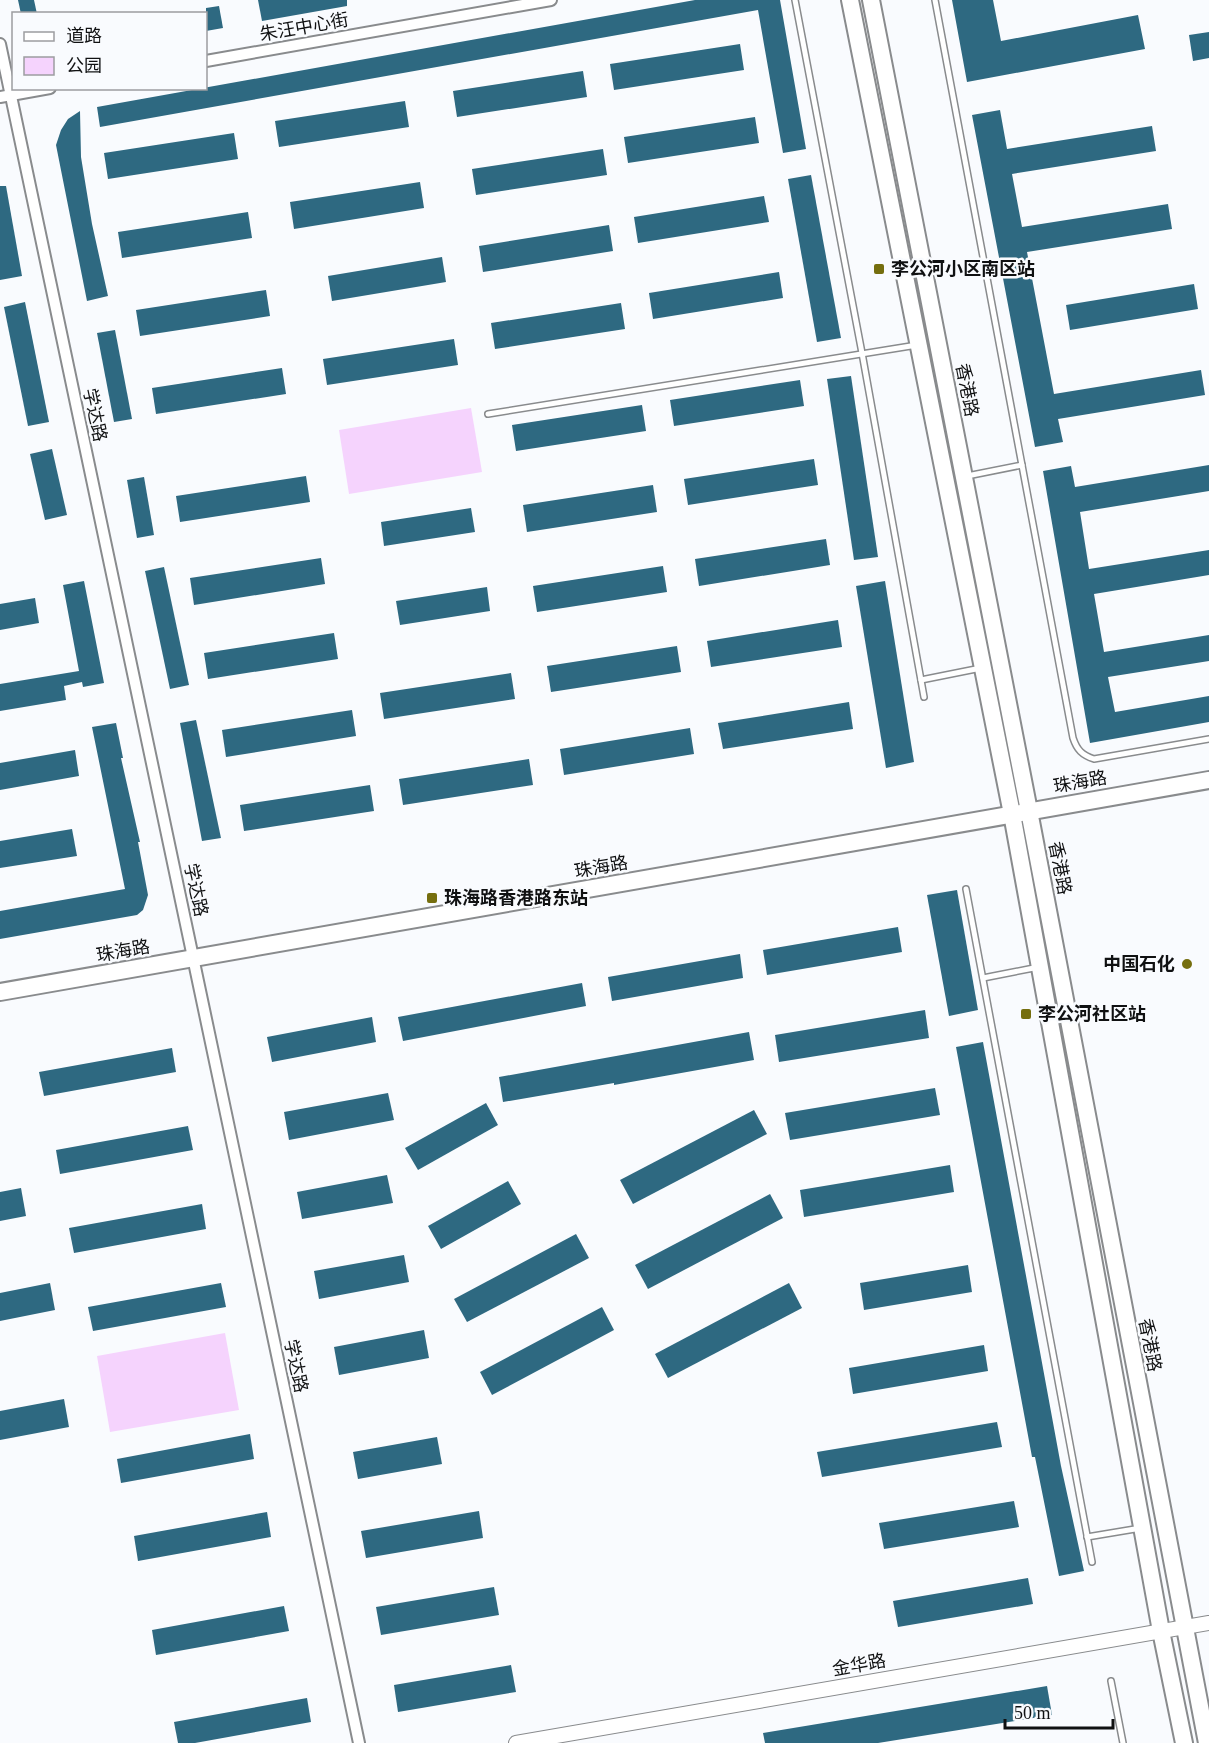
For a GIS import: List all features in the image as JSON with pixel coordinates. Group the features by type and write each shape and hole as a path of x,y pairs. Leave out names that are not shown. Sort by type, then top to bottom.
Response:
{"main road":[{"name":"香港路","path":"850,0 983,668 1021,812 1040,967 1183,1743"},
{"name":"香港路","path":"871,0 964,476 1021,812 1206,1743"},
{"name":"珠海路","path":"0,992 1209,780"}],"street":[{"name":"朱汪中心街","path":"207,61 551,0"},
{"name":"学达路","path":"0,44 5,96 193,959 359,1743"},
{"path":"5,96 39,90"},
{"name":"金华路","path":"516,1743 1209,1623"}],"lane":[{"path":"795,0 924,697"},
{"path":"935,0 1076,747 1083,755 1094,759 1209,740"},
{"path":"488,414 919,344"},
{"path":"964,476 1022,465"},
{"path":"921,680 983,668"},
{"path":"966,889 1092,1562"},
{"path":"983,978 1040,967"},
{"path":"1087,1537 1142,1528"},
{"path":"1111,1681 1123,1743"}],"green space":[{"path":"471,408 482,472 349,494 339,430"},
{"path":"225,1333 239,1410 110,1432 97,1356"}],"building":[{"path":"18,0 34,0 37,12 21,12"},
{"path":"258,0 347,0 347,6 262,21"},
{"path":"695,0 780,0 806,149 783,153 758,10 100,127 97,107 192,90 207,90 207,87"},
{"path":"952,0 993,0 1001,41 1138,15 1145,49 967,82"},
{"path":"219,6 223,28 207,31 206,8"},
{"path":"1209,32 1209,58 1193,61 1189,35"},
{"path":"740,44 744,70 614,90 610,64"},
{"path":"583,71 587,97 457,117 453,91"},
{"path":"405,101 409,127 279,147 275,121"},
{"path":"1000,110 1007,149 1152,126 1156,151 1012,174 1022,227 1168,204 1172,229 1027,252 1054,394 1201,370 1205,395 1058,419 1063,442 1035,447 972,115"},
{"path":"80,111 81,157 92,224 108,296 87,301 56,145 68,119"},
{"path":"755,117 759,143 628,163 624,137"},
{"path":"234,133 238,159 108,179 104,153"},
{"path":"603,149 607,175 476,195 472,169"},
{"path":"811,175 841,338 817,342 788,179"},
{"path":"420,182 424,208 294,229 290,202"},
{"path":"0,186 6,186 22,276 0,280"},
{"path":"764,196 769,222 638,243 634,217"},
{"path":"248,212 252,238 122,258 118,232"},
{"path":"609,225 613,251 483,272 479,246"},
{"path":"442,257 446,282 332,301 328,276"},
{"path":"779,272 783,298 653,319 649,293"},
{"path":"1194,284 1198,309 1070,330 1066,305"},
{"path":"266,290 270,316 140,336 136,310"},
{"path":"25,302 49,422 28,426 4,307"},
{"path":"621,303 625,329 495,349 491,323"},
{"path":"115,330 132,419 114,422 97,333"},
{"path":"454,339 458,365 327,385 323,359"},
{"path":"282,368 286,394 156,414 152,388"},
{"path":"851,376 878,557 854,560 827,379"},
{"path":"800,380 804,406 674,426 670,400"},
{"path":"642,405 646,431 516,451 512,425"},
{"path":"52,449 67,515 45,520 30,454"},
{"path":"814,459 818,485 688,505 684,479"},
{"path":"1209,465 1209,491 1080,512 1089,569 1209,550 1209,575 1094,594 1104,652 1209,635 1209,661 1108,677 1115,712 1209,696 1209,722 1090,743 1043,471 1071,466 1075,487"},
{"path":"306,476 310,502 180,522 176,496"},
{"path":"144,477 154,535 137,538 127,480"},
{"path":"653,485 657,512 527,532 523,505"},
{"path":"471,508 475,532 384,546 381,522"},
{"path":"826,539 830,565 699,586 695,559"},
{"path":"321,558 325,584 194,605 190,578"},
{"path":"663,566 667,592 537,612 533,586"},
{"path":"164,567 189,685 170,689 145,571"},
{"path":"84,581 104,683 83,687 82,682 64,686 66,700 0,711 0,684 79,671 63,585"},
{"path":"885,581 914,762 886,768 856,586"},
{"path":"487,587 490,611 400,625 396,601"},
{"path":"35,598 39,623 0,630 0,604"},
{"path":"838,620 842,647 711,667 707,641"},
{"path":"334,633 338,659 208,679 204,653"},
{"path":"677,646 681,672 551,692 547,666"},
{"path":"511,673 515,699 384,719 380,693"},
{"path":"849,702 853,729 723,749 718,723"},
{"path":"352,710 356,736 226,757 222,730"},
{"path":"196,720 221,838 202,841 180,723"},
{"path":"116,723 123,758 121,758 140,842 138,842 148,895 143,910 137,915 0,939 0,911 125,889 92,727"},
{"path":"690,728 694,754 564,775 560,749"},
{"path":"75,750 79,776 0,790 0,763"},
{"path":"529,759 533,785 403,805 399,779"},
{"path":"370,785 374,811 244,831 240,805"},
{"path":"72,829 77,856 0,868 0,841"},
{"path":"957,890 978,1010 949,1016 927,895"},
{"path":"898,927 902,952 767,975 763,950"},
{"path":"740,954 743,978 612,1001 608,977"},
{"path":"582,983 586,1006 403,1041 398,1017"},
{"path":"925,1010 929,1038 779,1062 775,1035"},
{"path":"372,1017 376,1042 272,1062 267,1037"},
{"path":"749,1032 754,1060 503,1102 499,1077"},
{"path":"983,1042 1061,1466 1084,1571 1059,1576 1035,1457 1032,1457 956,1047"},
{"path":"172,1048 176,1072 44,1096 39,1072"},
{"path":"935,1088 940,1115 790,1140 785,1113"},
{"path":"388,1093 394,1120 289,1140 284,1112"},
{"path":"486,1103 498,1125 418,1170 405,1148"},
{"path":"754,1110 767,1134 633,1204 620,1180"},
{"path":"188,1126 193,1150 60,1174 56,1150"},
{"path":"950,1165 954,1192 804,1217 800,1190"},
{"path":"387,1175 393,1203 302,1219 297,1192"},
{"path":"508,1181 521,1204 441,1249 428,1226"},
{"path":"21,1188 26,1216 0,1221 0,1192"},
{"path":"770,1194 783,1218 648,1289 635,1265"},
{"path":"202,1204 206,1229 74,1253 69,1228"},
{"path":"576,1234 589,1258 467,1322 454,1299"},
{"path":"404,1255 409,1282 319,1299 314,1271"},
{"path":"968,1265 972,1292 864,1310 860,1283"},
{"path":"50,1283 55,1310 0,1321 0,1293"},
{"path":"221,1283 226,1307 93,1331 88,1307"},
{"path":"789,1283 802,1308 668,1378 655,1354"},
{"path":"602,1307 614,1330 492,1395 480,1372"},
{"path":"424,1330 429,1358 339,1375 334,1347"},
{"path":"984,1345 988,1371 853,1394 849,1368"},
{"path":"64,1399 69,1427 0,1440 0,1411"},
{"path":"997,1422 1002,1447 822,1477 817,1452"},
{"path":"250,1434 254,1459 121,1483 117,1459"},
{"path":"437,1437 442,1464 358,1479 353,1452"},
{"path":"1014,1501 1019,1527 884,1549 879,1523"},
{"path":"479,1511 483,1538 366,1558 361,1531"},
{"path":"267,1512 271,1537 138,1561 134,1536"},
{"path":"1028,1578 1033,1604 898,1627 893,1601"},
{"path":"494,1587 499,1615 381,1635 376,1607"},
{"path":"284,1606 289,1631 156,1655 152,1630"},
{"path":"511,1665 516,1692 398,1712 394,1685"},
{"path":"1047,1686 1052,1715 878,1743 765,1743 763,1733"},
{"path":"307,1698 311,1722 195,1743 178,1743 174,1722"}],"place":[{"name":"李公河小区南区站","path":"879,269"},
{"name":"珠海路香港路东站","path":"432,898"},
{"name":"中国石化","path":"1187,964"},
{"name":"李公河社区站","path":"1026,1014"}]}
